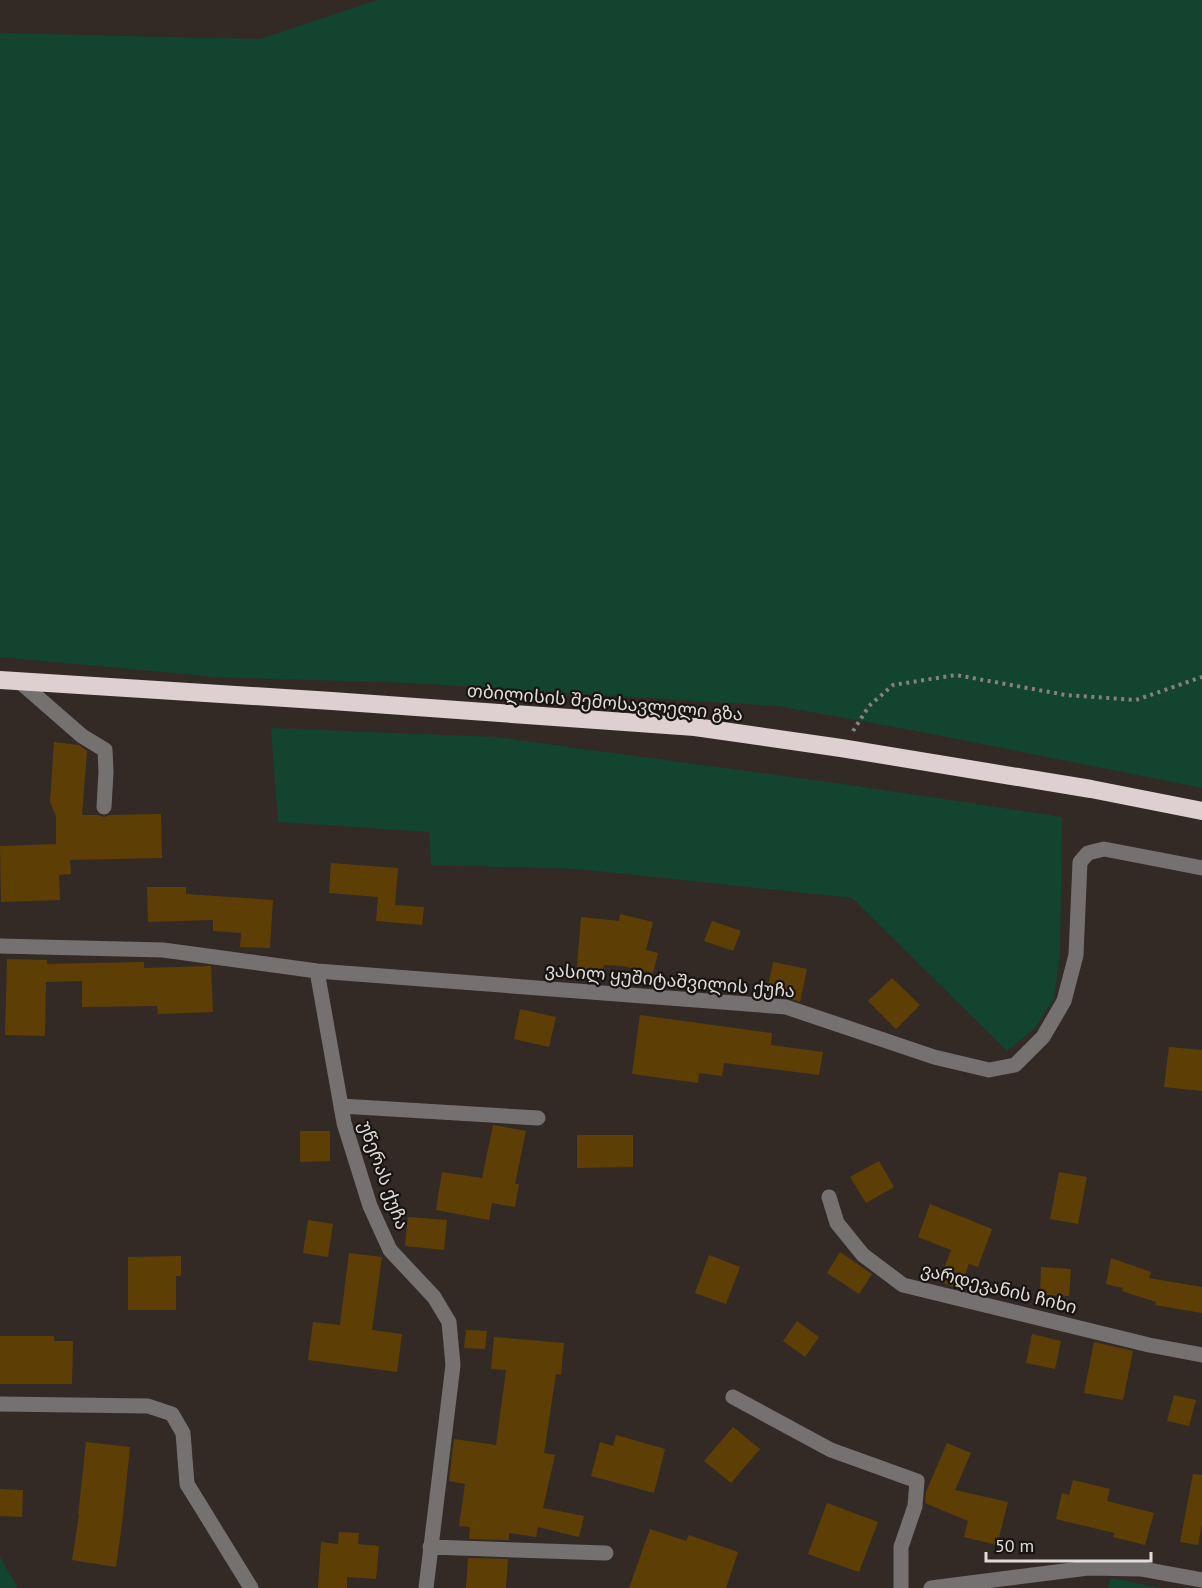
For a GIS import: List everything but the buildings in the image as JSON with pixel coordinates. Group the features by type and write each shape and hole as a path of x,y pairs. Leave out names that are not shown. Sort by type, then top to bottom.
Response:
{"highway":[{"name":"თბილისის შემოსავლელი გზა","path":"0,680 695,727 841,748 1091,789 1202,811"}],"street":[{"path":"19,681 82,736 105,750 104,807"},
{"name":"ვასილ ყუშიტაშვილის ქუჩა","path":"0,946 163,950 317,971 786,1007 934,1057 989,1070 1015,1065 1043,1037 1064,1001 1076,955 1080,862 1088,853 1104,849 1202,868"},
{"name":"უწერას ქუჩა","path":"317,971 344,1123 370,1206 390,1250 434,1297 449,1323 453,1365 426,1588"},
{"path":"341,1106 538,1118"},
{"name":"ვარდევანის ჩიხი","path":"828,1197 837,1223 863,1256 903,1285 1149,1345 1202,1355"},
{"path":"733,1397 831,1450 917,1481 915,1506 901,1547 900,1588"},
{"path":"0,1404 148,1406 171,1414 183,1433 187,1484 251,1588"},
{"path":"430,1547 606,1552"},
{"path":"931,1588 1088,1568 1142,1569 1202,1581"}],"path":[{"path":"841,748 869,706 893,685 956,675 1066,695 1136,700 1202,677"}],"green space":[{"path":"377,0 1202,0 1202,788 778,706 410,683 216,677 0,657 0,33 260,39"},
{"path":"271,728 496,737 850,785 1062,817 1060,953 1054,999 1034,1029 1007,1051 852,898 578,869 431,865 429,832 278,822"},
{"path":"0,1557 18,1588 0,1588"},
{"path":"1110,1578 1161,1588 1108,1588"}]}
